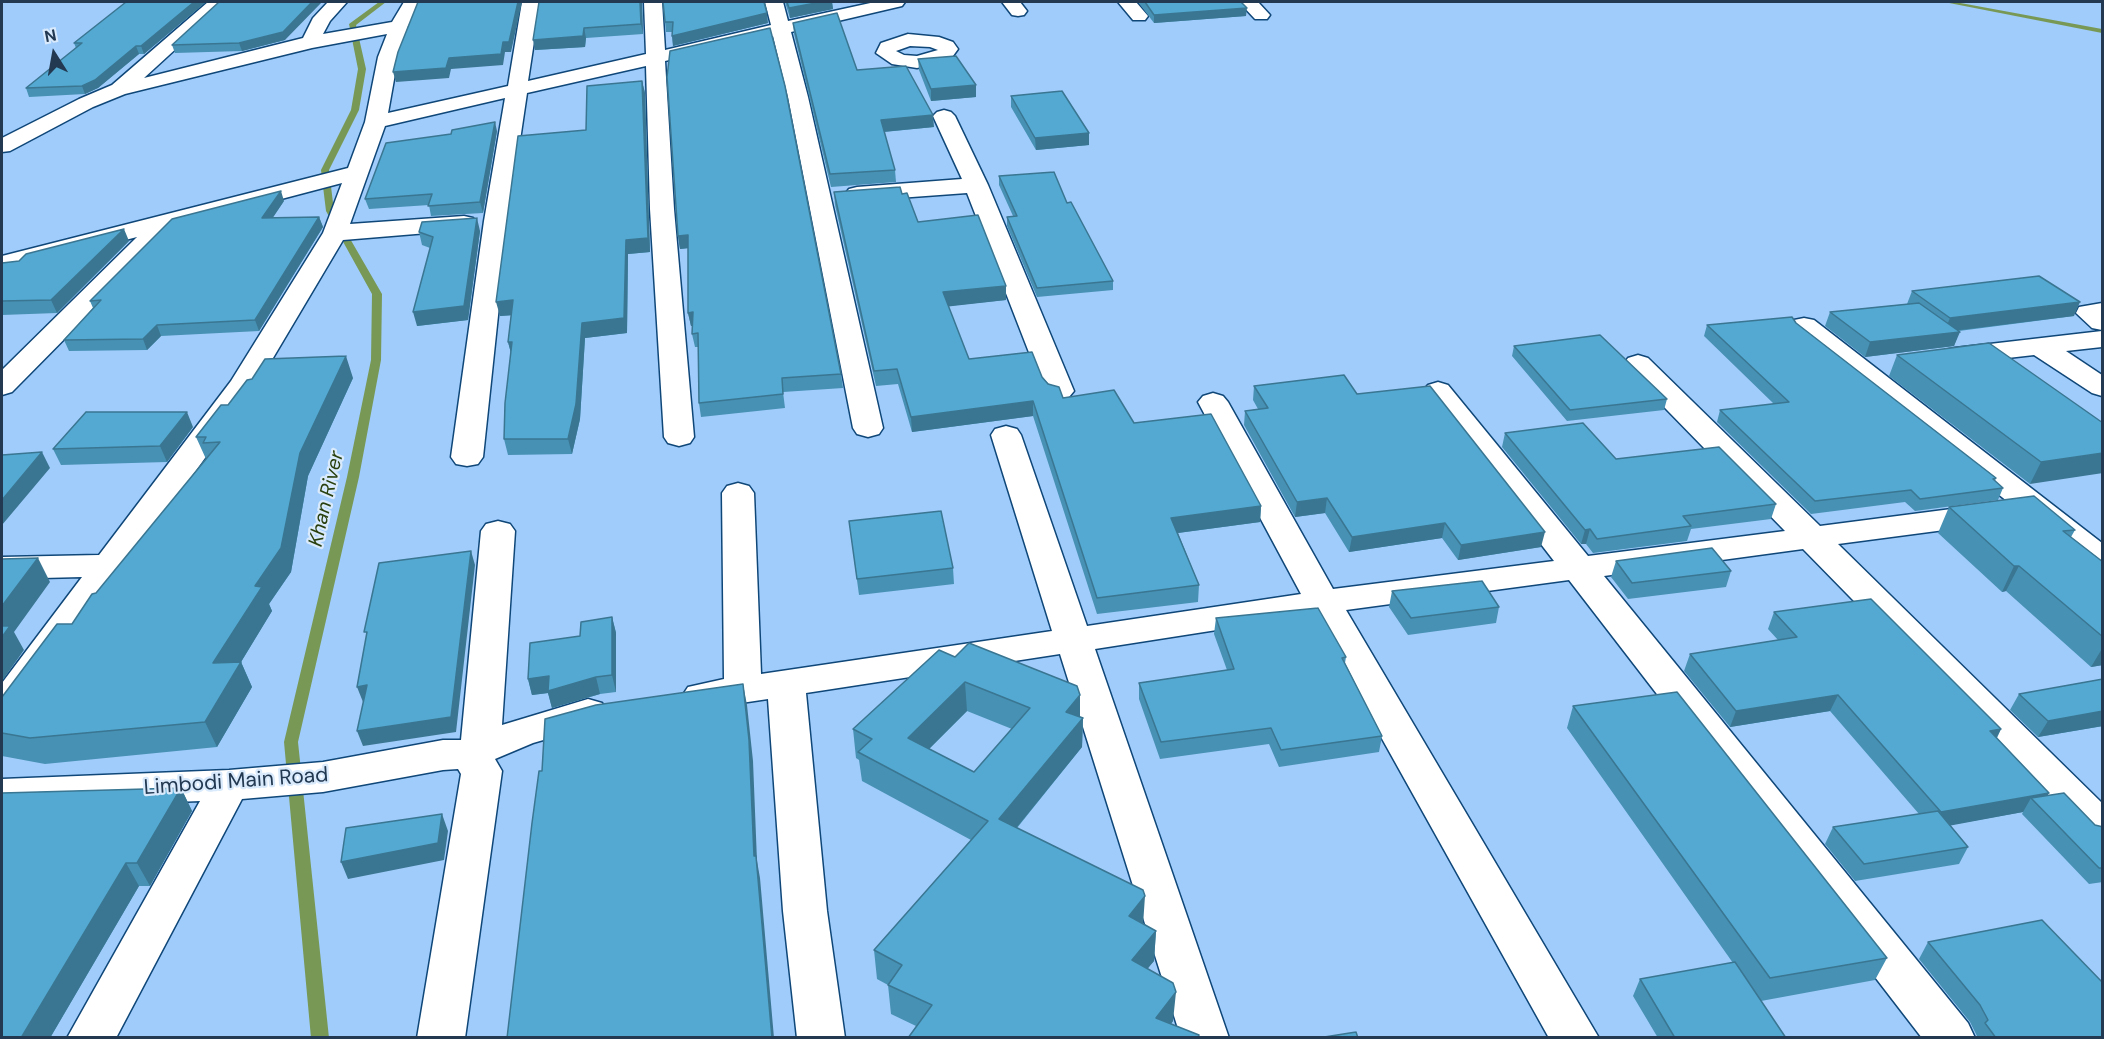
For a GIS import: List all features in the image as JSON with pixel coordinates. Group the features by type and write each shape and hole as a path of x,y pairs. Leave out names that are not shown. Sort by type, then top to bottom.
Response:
{"street":[{"path":"119,89 218,2"},
{"path":"312,42 314,32 322,18 338,2"},
{"path":"2,710 244,384 334,233 376,122 388,57 399,26 413,2"},
{"path":"467,457 496,220 531,2"},
{"path":"653,2 662,209 679,437"},
{"path":"774,2 798,97 868,428"},
{"path":"376,122 890,2 908,40"},
{"path":"1126,2 1139,16"},
{"path":"1248,2 1261,15"},
{"path":"2,146 119,89 312,42 399,26"},
{"path":"944,116 976,185 1059,391"},
{"path":"2,264 359,172"},
{"path":"819,196 976,185"},
{"path":"334,233 496,220"},
{"path":"2,386 167,221"},
{"path":"2103,311 2089,313 2103,322"},
{"path":"1804,326 2103,559"},
{"path":"1928,360 2103,339"},
{"path":"2040,347 2103,387"},
{"path":"1638,364 2103,828"},
{"path":"1858,368 1893,364"},
{"path":"1438,391 1951,1038"},
{"path":"1213,402 1323,603 1575,1038"},
{"path":"1006,435 1205,1038"},
{"path":"738,493 743,690"},
{"path":"672,700 1323,603 2039,507"},
{"path":"441,1038 482,771 474,752 498,531"},
{"path":"2,568 107,566"},
{"path":"786,684 805,911 821,1038"},
{"name":"Limbodi Main Road","path":"2,794 236,784 323,777 443,755 474,752 519,733 601,710 625,706"},
{"path":"92,1038 236,784"}],"building":[{"path":"126,2 194,2 95,80 82,86 26,88 82,43 74,43"},
{"path":"219,2 312,2 283,32 239,43 172,45"},
{"path":"418,2 518,2 509,42 503,42 501,54 449,58 446,68 393,72 398,52"},
{"path":"539,2 640,2 641,24 584,28 583,36 533,40"},
{"path":"663,2 764,2 767,13 672,36 673,22 665,22"},
{"path":"787,2 821,2 789,8"},
{"path":"1145,2 1241,2 1247,8 1154,15"},
{"path":"837,13 857,70 906,66 933,115 881,120 895,170 830,174 793,23"},
{"path":"770,28 785,86 841,374 782,378 783,394 699,403 698,333 692,334 693,312 688,313 688,235 678,236 667,77 670,51"},
{"path":"956,56 976,85 931,89 918,59"},
{"path":"642,81 648,238 626,240 624,318 582,323 576,404 568,439 504,439 505,403 512,342 508,342 513,300 496,302 518,136 586,130 587,86"},
{"path":"1062,91 1089,133 1035,138 1011,96"},
{"path":"495,122 480,202 428,206 432,194 365,199 386,143 451,134 452,130"},
{"path":"1054,172 1067,203 1071,202 1113,281 1037,288 1007,217 1017,216 999,176"},
{"path":"900,187 902,194 907,193 918,222 978,215 1006,286 943,292 969,359 1032,352 1042,377 1048,384 1059,387 1063,398 1114,390 1134,423 1211,414 1261,506 1171,518 1199,585 1097,598 1033,401 911,417 897,369 874,371 834,192"},
{"path":"281,191 262,218 319,217 255,320 157,325 143,339 64,340 101,300 90,301 172,219"},
{"path":"477,218 464,306 413,312 433,237 419,232 422,222"},
{"path":"124,229 51,300 2,301 2,263 19,261 26,254"},
{"path":"2039,276 2080,302 1950,318 1912,291"},
{"path":"1919,303 1960,332 1870,342 1830,312"},
{"path":"1792,317 1796,323 1996,478 1993,479 2003,488 1920,499 1911,490 1815,501 1720,410 1789,402 1707,325"},
{"path":"1600,335 1667,399 1570,410 1514,346"},
{"path":"1989,343 2103,423 2103,453 2041,462 1897,355"},
{"path":"346,356 300,453 281,548 255,586 262,587 213,663 241,662 205,722 30,738 2,733 2,697 57,624 72,624 92,594 96,593 220,442 203,443 206,437 196,437 221,405 228,405 247,380 252,379 265,359"},
{"path":"1344,375 1357,394 1430,386 1545,532 1461,545 1445,523 1352,537 1327,498 1297,502 1245,411 1268,408 1254,386"},
{"path":"86,412 187,412 160,446 53,449"},
{"path":"1583,423 1616,459 1719,447 1776,504 1683,516 1691,526 1597,539 1590,529 1585,530 1505,433"},
{"path":"42,452 2,500 2,455"},
{"path":"2034,496 2075,530 2063,531 2103,562 2103,637 2019,566 2014,566 1949,507"},
{"path":"941,511 953,568 857,579 849,521"},
{"path":"1712,548 1731,571 1632,583 1616,561"},
{"path":"471,551 451,717 357,731 367,685 357,687 367,632 364,632 379,563"},
{"path":"38,558 2,606 2,559"},
{"path":"1482,581 1499,607 1411,618 1392,591"},
{"path":"1871,599 2001,729 1990,731 2049,793 1941,812 1838,695 1736,711 1690,654 1797,637 1774,612"},
{"path":"1318,608 1346,657 1342,658 1382,736 1281,750 1271,728 1161,742 1139,683 1234,669 1216,618"},
{"path":"612,617 612,675 596,677 548,691 549,676 528,679 530,643 580,636 581,622"},
{"path":"2,626 10,626 2,637"},
{"path":"969,643 1077,686 1080,695 1066,712 1083,718 999,819 1143,890 1145,896 1129,916 1156,931 1132,960 1173,983 1176,992 1156,1018 1199,1035 1198,1038 908,1038 932,1005 888,985 902,965 874,950 988,821 858,752 872,739 853,729 939,650 955,657","holes":["965,682 1030,708 974,772 908,738"]},
{"path":"2103,679 2103,711 2048,721 2019,694"},
{"path":"743,684 749,740 754,856 756,856 772,1038 507,1038 532,823 539,771 542,771 545,719 596,705"},
{"path":"1677,692 1887,958 1770,978 1573,706"},
{"path":"181,788 137,863 126,863 21,1038 2,1038 2,793"},
{"path":"2064,793 2095,825 2103,827 2103,868 2099,868 2031,798"},
{"path":"1938,811 1968,847 1864,864 1833,827"},
{"path":"442,814 438,843 341,862 346,828"},
{"path":"2042,920 2103,983 2103,1038 1996,1038 1985,1023 1988,1020 1980,1005 1928,942"},
{"path":"1735,962 1786,1038 1675,1038 1640,979"},
{"path":"1356,1032 1358,1038 1318,1038"}],"waterway":[{"name":"Khan River","path":"320,1038 291,742 353,477 376,360 377,294 330,211 325,170 355,110 362,69 352,24 383,2"},
{"path":"1947,2 2102,31"}]}
